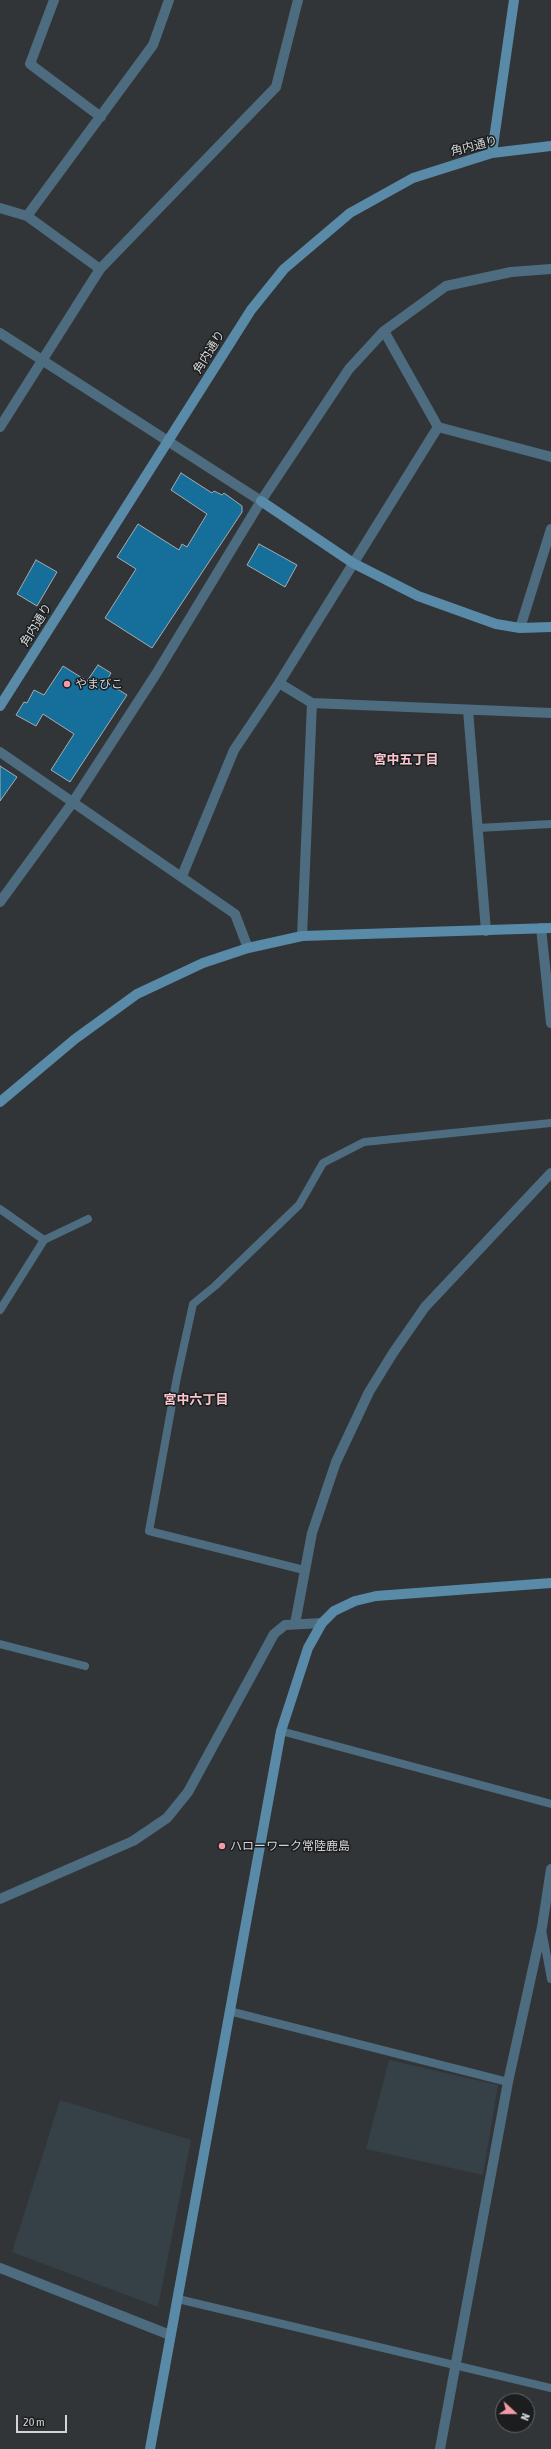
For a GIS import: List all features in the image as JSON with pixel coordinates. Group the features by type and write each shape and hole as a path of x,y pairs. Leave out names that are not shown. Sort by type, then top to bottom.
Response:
{"street":[{"path":"54,0 30,64 101,117"},
{"path":"27,216 153,45 169,0"},
{"path":"0,426 100,269 276,87 298,0"},
{"path":"492,152 514,0"},
{"name":"角内通り","path":"0,706 251,310 284,269 350,213 413,178 492,152 551,146"},
{"path":"0,208 27,216 100,269"},
{"path":"0,902 73,802 156,674 261,501 349,369 384,330 446,286 511,272 551,269"},
{"path":"384,330 438,427 551,457"},
{"path":"0,334 168,440 353,563 418,596 496,624 520,628 551,627"},
{"path":"182,876 234,750 278,683 438,427"},
{"path":"520,628 551,529"},
{"path":"278,683 312,702 551,713"},
{"path":"302,936 312,702"},
{"path":"468,710 486,931"},
{"path":"0,752 182,876 235,914 248,948"},
{"path":"0,1102 75,1039 137,994 203,963 248,948 302,936 546,928 551,1023"},
{"path":"294,1624 312,1533 336,1462 369,1392 393,1353 426,1307 551,1173"},
{"path":"150,2449 281,1731 308,1648 322,1623 334,1611 355,1601 376,1596 551,1583"},
{"path":"0,1899 133,1841 167,1818 188,1792 274,1634 285,1625 322,1623"},
{"path":"440,2449 508,2082 542,1927 551,1869"},
{"path":"0,2268 170,2335"}],"lane":[{"path":"478,828 551,824"},
{"path":"304,1570 149,1531 177,1377 194,1304 299,1205 323,1163 364,1142 551,1123"},
{"path":"0,1209 44,1240"},
{"path":"0,1310 44,1240 88,1219"},
{"path":"0,1644 85,1666"},
{"path":"281,1731 551,1804"},
{"path":"542,1927 551,1979"},
{"path":"229,2010 508,2082"},
{"path":"178,2299 551,2388"}],"shaded area":[{"path":"389,2060 498,2085 483,2175 366,2149"},
{"path":"60,2100 191,2140 158,2307 12,2252"}],"building":[{"path":"181,473 212,493 214,491 222,495 224,493 242,506 242,512 152,648 105,618 136,569 117,557 138,524 179,550 182,544 187,547 207,514 171,490"},
{"path":"259,544 297,565 285,587 247,565"},
{"path":"36,560 57,572 37,606 17,594"},
{"path":"98,665 111,673 106,682 127,695 70,782 51,770 74,734 43,714 36,726 16,715 24,702 27,703 34,690 44,695 63,666 87,681"},
{"path":"0,766 17,777 0,801"}],"place":[{"name":"やまびこ","path":"67,684"},
{"name":"ハローワーク常陸鹿島","path":"222,1846"}],"district":[{"name":"宮中五丁目","path":"406,760"},
{"name":"宮中六丁目","path":"196,1400"}]}
